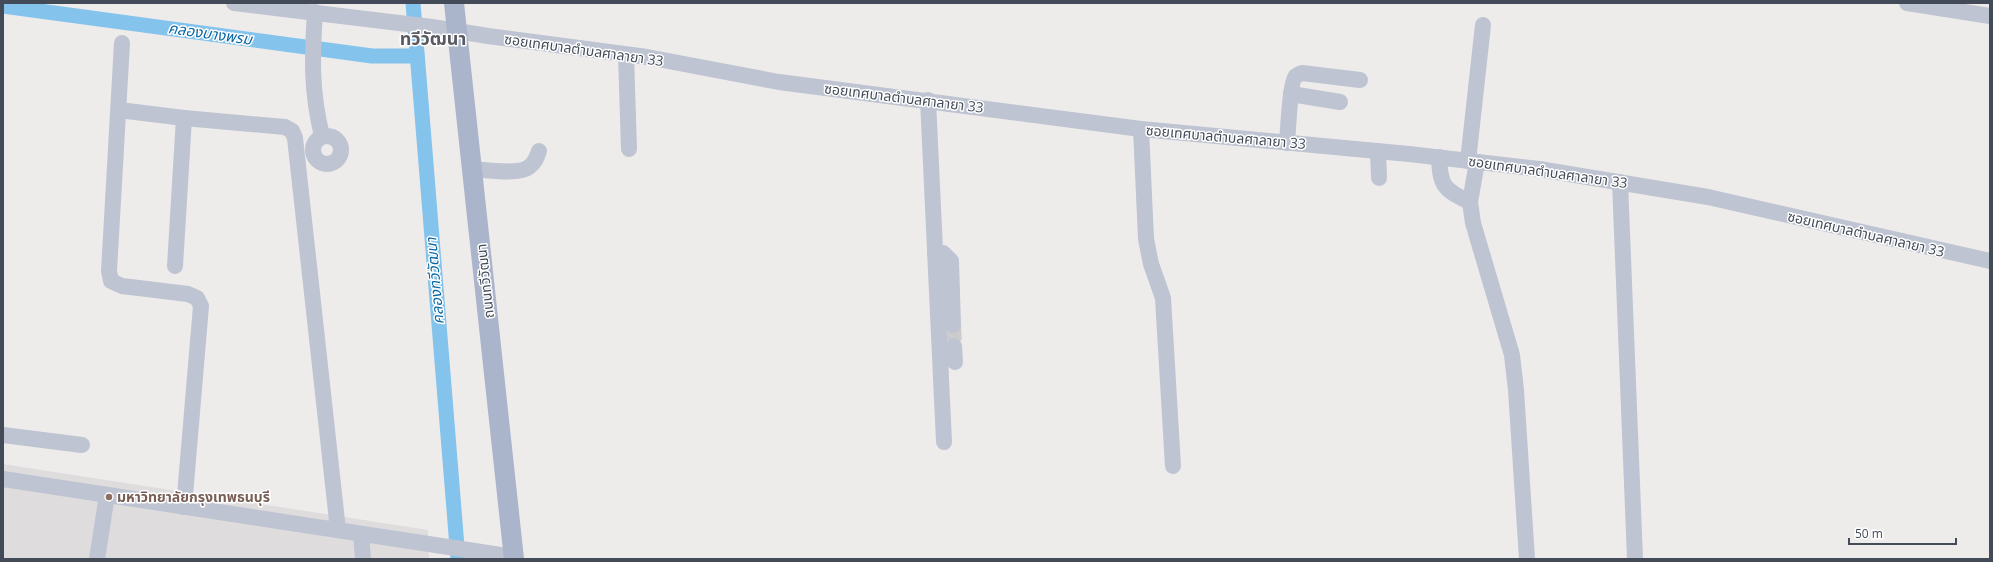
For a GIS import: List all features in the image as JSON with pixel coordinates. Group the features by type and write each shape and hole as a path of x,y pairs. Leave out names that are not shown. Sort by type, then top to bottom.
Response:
{"main road":[{"name":"ถนนทวีวัฒนา","path":"454,3 514,558"}],"street":[{"name":"ซอยเทศบาลตำบลศาลายา 33","path":"240,3 432,26 626,55 779,82 928,100 1141,129 1378,151 1539,169 1708,197 1990,261"},
{"path":"1907,3 1990,16"},
{"path":"314,12 312,58 314,97 322,136"},
{"path":"1483,24 1470,202 1473,223 1512,355 1516,390 1527,559"},
{"path":"122,43 109,271 111,281 122,286 188,294 197,298 201,306 184,507"},
{"path":"626,55 628,149"},
{"path":"1287,143 1291,94 1293,81 1296,76 1302,73 1360,80"},
{"path":"1291,94 1340,102"},
{"path":"928,100 944,442"},
{"path":"119,110 285,128 292,131 295,138 338,530"},
{"path":"175,266 184,118"},
{"path":"1141,129 1146,239 1151,264 1163,298 1173,466"},
{"path":"473,169 519,171 529,168 535,161 539,151"},
{"path":"1378,151 1379,178"},
{"path":"1439,158 1440,179 1446,188 1470,202"},
{"path":"1620,182 1634,559"},
{"path":"935,253 943,253 951,261 954,325"},
{"path":"3,435 82,445"},
{"path":"3,481 107,495 514,558"},
{"path":"97,559 107,495"},
{"path":"361,534 363,559"}],"shaded area":[{"name":"มหาวิทยาลัยกรุงเทพธนบุรี","path":"3,464 428,530 429,559 3,559"}],"waterway":[{"name":"คลองทวีวัฒนา","path":"413,3 458,559"},
{"name":"คลองบางพรม","path":"3,6 372,56 417,56"}],"tunnel":[{"path":"953,325 954,346"}],"place":[{"name":"มหาวิทยาลัยกรุงเทพธนบุรี","path":"109,497"}],"district":[{"name":"ทวีวัฒนา","path":"433,39"}]}
